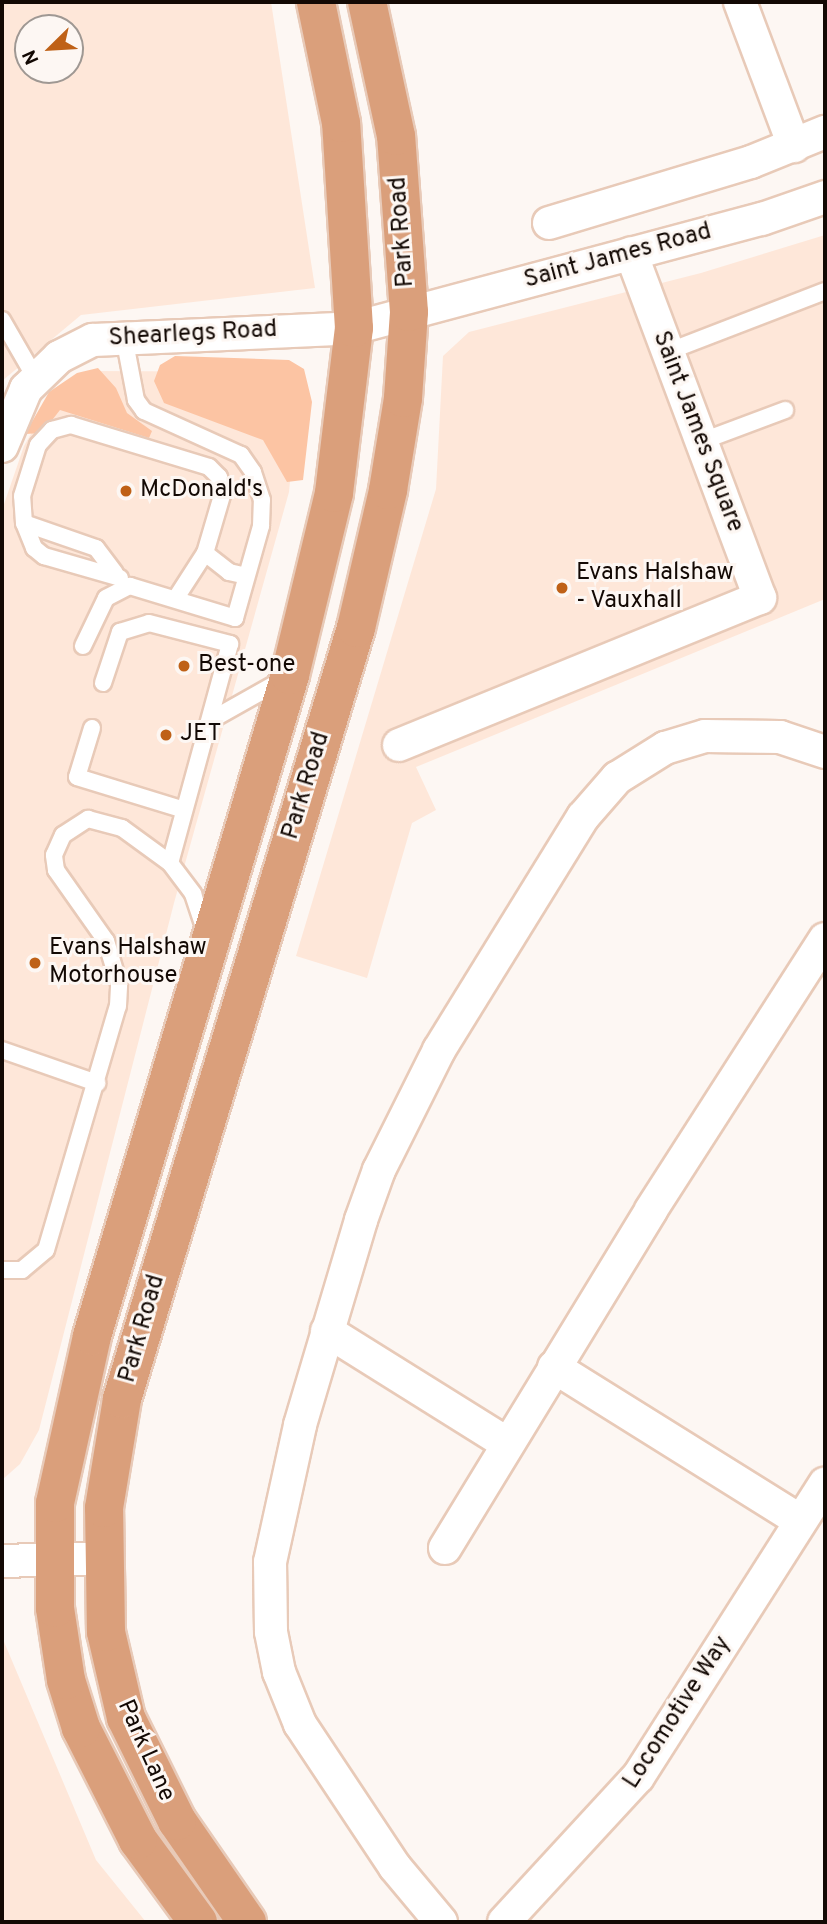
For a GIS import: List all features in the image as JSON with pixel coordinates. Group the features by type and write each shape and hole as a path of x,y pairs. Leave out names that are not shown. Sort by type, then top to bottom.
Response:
{"highway":[{"path":"319,15 369,12"},
{"name":"Park Road","path":"102,1558 106,1495 122,1399 356,628 388,490 403,398 409,312 396,136 369,12"},
{"name":"Park Road","path":"52,1559 55,1503 92,1336 290,675 334,493 355,328 341,123 319,15"},
{"name":"Park Lane","path":"102,1558 106,1632 127,1718 177,1821 247,1922"},
{"name":"Park Lane","path":"52,1559 64,1668 81,1728 138,1840 198,1922"}],"street":[{"path":"740,2 794,146"},
{"path":"549,223 794,146 825,132"},
{"name":"Saint James Road","path":"355,328 762,219 825,197"},
{"name":"Saint James Square","path":"399,746 760,598 631,253"},
{"name":"Shearlegs Road","path":"2,446 26,389 59,357 93,340 355,328"},
{"path":"441,1922 388,1857 300,1724 279,1672 271,1632 270,1562 327,1331 379,1170 407,1109 468,1001 601,794 644,759 705,736 768,735 825,752"},
{"path":"445,1548 555,1367 825,939"},
{"path":"327,1331 508,1444"},
{"path":"555,1367 800,1521"},
{"name":"Locomotive Way","path":"504,1922 638,1777 825,1483"},
{"path":"2,1561 102,1558"}],"lane":[{"path":"667,352 825,291"},
{"path":"2,320 36,379"},
{"path":"24,523 96,548 115,573 130,586 176,598 209,613 235,618 261,513 253,472 241,455 223,444 155,420 144,411 136,400 124,337"},
{"path":"700,442 785,410"},
{"path":"115,573 44,556 34,548 24,523 22,496 38,445 52,429 71,425 214,471 223,492 205,553 176,598"},
{"path":"205,553 229,572 246,576"},
{"path":"83,646 106,598 130,586"},
{"path":"103,683 120,632 149,623 230,644 170,863"},
{"path":"211,720 290,675"},
{"path":"92,727 76,776 184,810"},
{"path":"2,1270 22,1270 46,1251 118,1006 119,984 106,941 64,884 54,855 63,835 74,825 88,819 105,820 170,863 193,894 209,942"},
{"path":"2,1050 97,1083"}],"shaded area":[{"path":"2,2 271,2 315,288 81,315 2,381"},
{"path":"825,235 825,599 416,767 436,810 412,823 367,978 296,956 436,489 443,356 469,332 701,273"},
{"path":"175,356 289,360 304,369 312,402 303,480 287,482 263,440 164,403 154,381 160,365"},
{"path":"98,368 116,388 127,413 152,431 149,438 60,410 42,433 25,434 49,392 77,373"},
{"path":"89,371 300,372 289,492 174,903 39,1430 20,1464 2,1480 2,510 24,446 48,404"},
{"path":"2,1637 96,1860 146,1922 2,1922"}],"place":[{"name":"McDonald's","path":"126,491"},
{"name":"Evans Halshaw - Vauxhall","path":"562,588"},
{"name":"Best-one","path":"184,666"},
{"name":"JET","path":"166,735"},
{"name":"Evans Halshaw Motorhouse","path":"35,963"}]}
